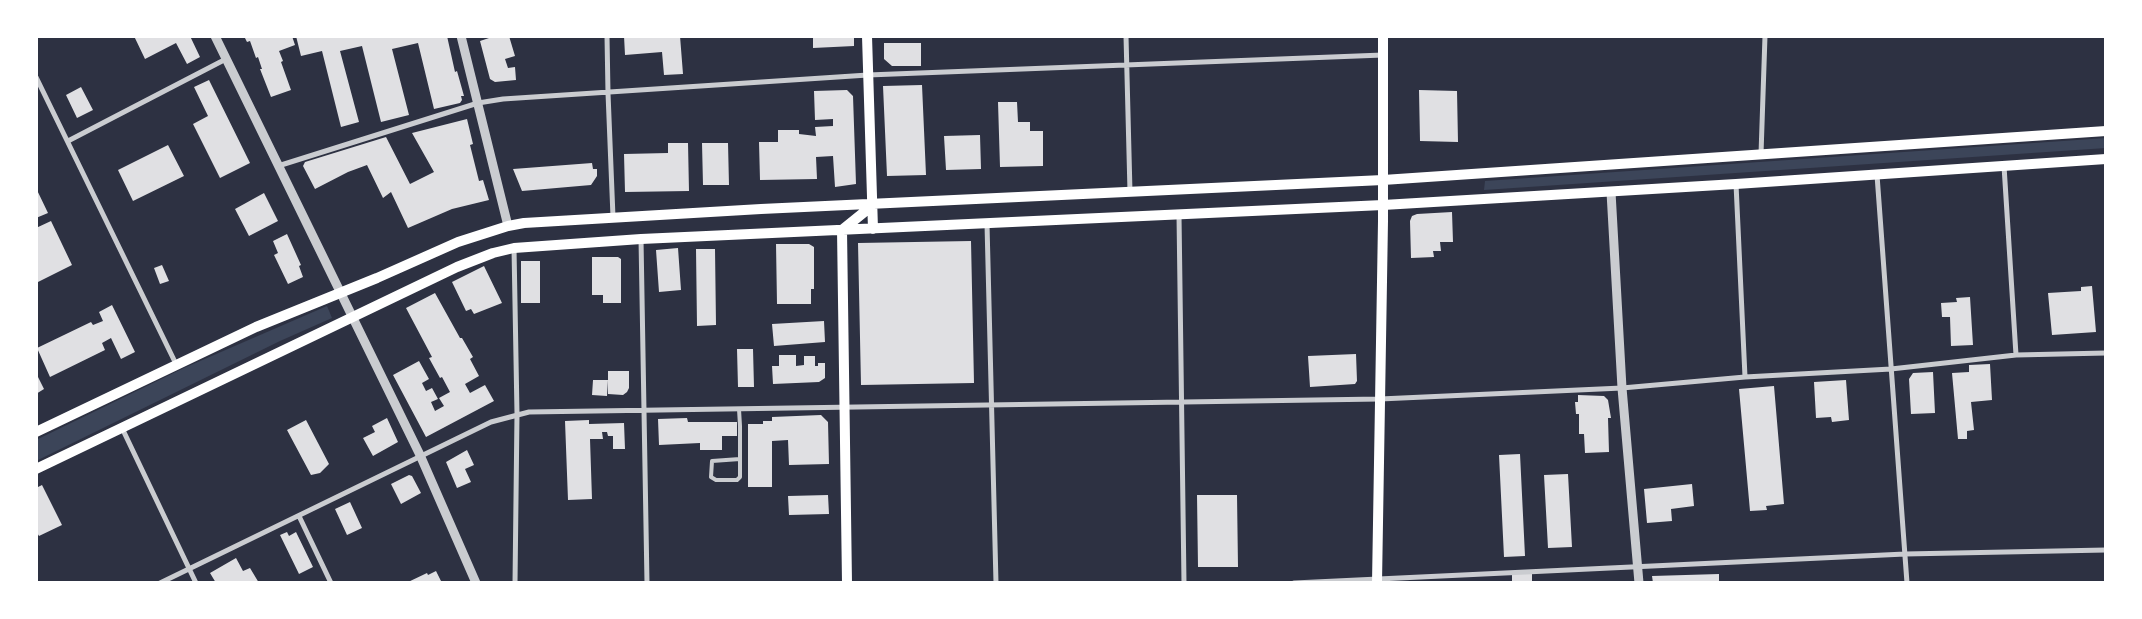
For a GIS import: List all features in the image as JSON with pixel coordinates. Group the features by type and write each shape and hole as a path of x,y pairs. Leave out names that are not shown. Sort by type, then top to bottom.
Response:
{"main road":[{"path":"867,36 873,229"},
{"path":"1377,581 1383,205 1382,36"},
{"path":"36,432 256,327 458,242 508,226 613,217 1383,180 2106,131"},
{"path":"36,469 456,267 493,253 514,248 641,239 1383,205 2106,159"},
{"path":"842,230 873,204"},
{"path":"842,230 847,583"}],"street":[{"path":"215,36 420,455 476,583"},
{"path":"461,36 508,226"},
{"path":"607,36 613,217"},
{"path":"1126,36 1130,192"},
{"path":"1761,154 1765,36"},
{"path":"278,166 478,103 503,99 868,75 1383,55"},
{"path":"68,141 226,59"},
{"path":"36,77 176,364"},
{"path":"2004,166 2016,355"},
{"path":"1877,175 1907,583"},
{"path":"1736,184 1745,377"},
{"path":"1610,192 1622,388 1639,583"},
{"path":"1178,215 1184,583"},
{"path":"988,224 996,583"},
{"path":"641,239 647,583"},
{"path":"514,248 517,414 514,583"},
{"path":"160,583 420,455 492,422 529,412 1380,398 1622,388 1745,377 1891,369 2016,355 2106,352"},
{"path":"122,428 196,583"},
{"path":"299,516 331,583"},
{"path":"1294,583 1377,581 1638,565 1905,554 2106,550"}],"lane":[{"path":"739,409 740,459 739,479 716,480 711,477 710,463 714,459 740,459"}],"shaded area":[{"path":"2106,138 2106,148 1484,190 1485,181"},
{"path":"327,306 332,318 280,341 36,461 36,440 184,368"}],"building":[{"path":"134,36 190,36 200,57 187,64 176,43 145,59"},
{"path":"244,36 292,36 295,45 279,51 291,90 271,97 260,69 262,69 258,57 256,58 250,41 247,42"},
{"path":"296,36 447,36 455,72 457,71 464,96 461,96 462,100 460,103 434,109 418,43 392,49 409,115 381,122 362,46 340,51 359,122 341,127 322,51 301,56"},
{"path":"495,36 509,36 515,56 505,59 508,68 515,67 516,80 495,82 490,79 480,41"},
{"path":"624,36 680,36 683,74 664,75 662,52 625,55"},
{"path":"813,36 854,36 854,46 813,48"},
{"path":"884,43 921,43 921,66 892,66 884,59"},
{"path":"209,80 250,163 220,178 193,124 208,116 194,87"},
{"path":"922,85 926,175 887,176 883,86"},
{"path":"81,87 93,110 77,118 66,95"},
{"path":"847,90 853,96 856,184 835,187 833,156 816,157 817,179 760,180 759,142 778,142 778,130 799,130 799,134 816,136 815,127 833,126 833,119 815,120 814,91"},
{"path":"1419,90 1457,91 1458,142 1420,141"},
{"path":"998,102 1017,102 1018,122 1030,122 1030,131 1043,131 1043,166 1000,167"},
{"path":"467,119 473,144 470,145 479,181 483,180 489,200 452,209 408,228 391,192 383,198 367,165 348,172 315,189 303,166 305,162 386,137 410,184 434,172 412,133"},
{"path":"980,135 981,169 946,170 944,136"},
{"path":"668,143 688,143 689,191 625,192 624,154 668,153"},
{"path":"702,143 728,143 729,185 703,185"},
{"path":"168,145 184,176 133,201 118,170"},
{"path":"592,163 593,169 597,169 597,176 591,185 522,191 513,169"},
{"path":"36,188 48,213 36,218"},
{"path":"264,193 278,221 249,236 235,209"},
{"path":"1452,212 1453,242 1440,242 1441,251 1433,251 1434,257 1411,258 1410,221 1412,216"},
{"path":"51,221 72,265 36,283 36,228"},
{"path":"287,234 301,265 299,266 303,277 288,284 274,255 278,253 273,241"},
{"path":"971,241 974,383 861,385 858,243"},
{"path":"776,244 809,244 814,247 814,289 811,289 811,304 777,304"},
{"path":"678,248 681,290 659,292 656,250"},
{"path":"696,249 715,249 716,325 697,326"},
{"path":"592,257 618,257 621,259 621,303 603,303 603,295 592,295"},
{"path":"521,261 540,261 540,303 521,303"},
{"path":"162,265 169,281 160,284 154,268"},
{"path":"484,266 502,303 474,314 471,309 466,311 452,282"},
{"path":"2092,286 2096,332 2052,335 2048,293 2081,291 2081,287"},
{"path":"435,293 473,357 470,359 479,376 465,384 470,393 485,385 494,401 426,437 393,375 419,361 429,379 422,383 426,391 432,388 438,399 431,402 435,411 444,406 439,398 450,392 429,358 432,357 406,308"},
{"path":"1970,297 1973,345 1951,346 1950,317 1942,317 1941,303 1957,302 1956,298"},
{"path":"112,305 135,352 121,359 111,338 102,343 105,350 50,377 37,348 91,322 93,325 103,321 99,312"},
{"path":"824,321 825,342 774,346 772,324"},
{"path":"737,349 753,349 754,387 738,387"},
{"path":"1356,354 1357,381 1355,384 1310,387 1308,356"},
{"path":"779,355 796,355 796,366 804,365 804,356 815,356 815,366 818,366 818,363 825,363 825,378 819,382 773,384 772,366 779,366"},
{"path":"1990,364 1992,400 1971,402 1974,430 1967,431 1967,439 1958,439 1952,373 1969,372 1969,365"},
{"path":"608,371 629,371 629,388 627,392 623,395 608,394"},
{"path":"1933,372 1935,413 1911,414 1909,379 1913,373"},
{"path":"36,373 44,389 36,394"},
{"path":"593,380 608,380 607,396 592,395"},
{"path":"1846,380 1849,420 1832,422 1831,417 1816,418 1814,382"},
{"path":"1774,386 1784,504 1766,506 1767,510 1750,511 1739,389"},
{"path":"1578,395 1604,396 1608,400 1611,418 1608,418 1609,452 1585,453 1584,434 1579,434 1579,414 1576,414 1575,402 1578,402"},
{"path":"821,415 828,422 829,464 789,465 788,440 772,441 772,487 748,487 748,424 763,424 763,421 772,421 772,417"},
{"path":"387,418 398,442 373,456 363,438 375,432 372,426"},
{"path":"687,418 688,422 737,422 737,436 722,436 722,450 700,450 700,443 659,445 658,419"},
{"path":"306,420 329,464 320,473 311,475 287,430"},
{"path":"589,420 589,424 624,423 625,449 613,449 613,436 608,436 607,432 602,432 603,439 590,439 592,499 568,500 565,421"},
{"path":"467,450 474,465 465,469 471,482 457,488 446,462"},
{"path":"1520,454 1525,556 1504,557 1499,455"},
{"path":"1568,474 1572,547 1548,548 1544,475"},
{"path":"409,475 412,476 421,493 401,504 391,484"},
{"path":"1692,484 1694,506 1671,509 1672,521 1647,523 1644,489"},
{"path":"42,485 62,525 39,536 36,531 36,488"},
{"path":"828,495 829,514 789,515 788,496"},
{"path":"1197,495 1237,495 1238,567 1198,567"},
{"path":"350,502 362,528 347,535 335,509"},
{"path":"287,532 289,536 296,532 313,567 299,574 280,535"},
{"path":"236,558 243,571 250,568 259,583 216,583 210,573"},
{"path":"436,571 442,583 406,583 427,573 428,575"},
{"path":"1512,574 1532,574 1532,583 1512,583"},
{"path":"1719,574 1719,583 1653,583 1652,576"}]}
